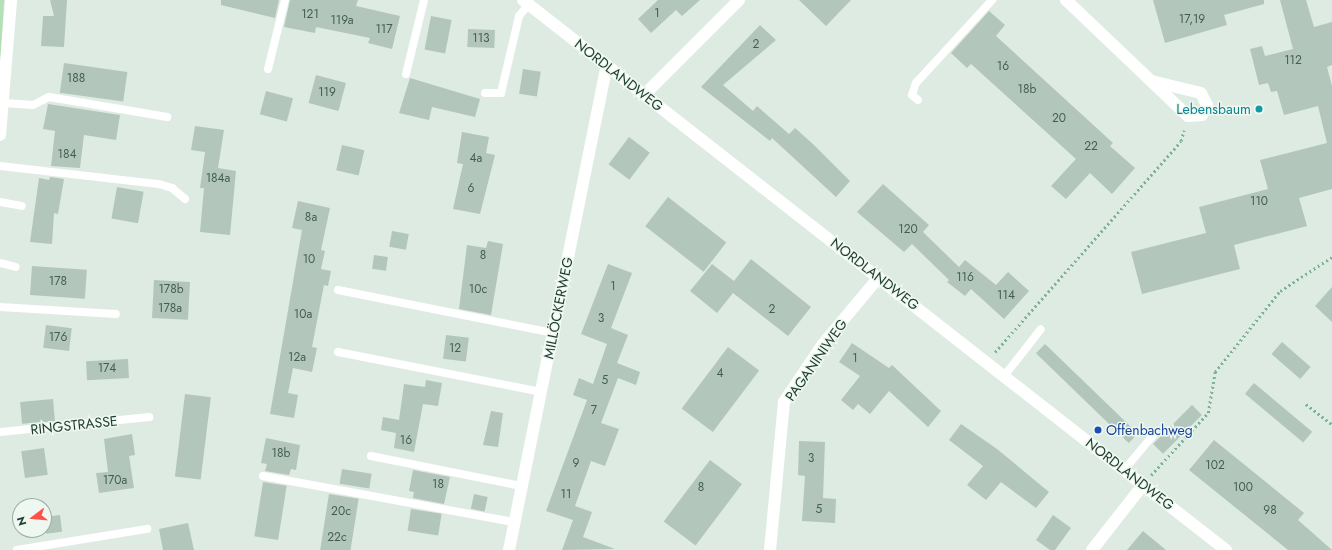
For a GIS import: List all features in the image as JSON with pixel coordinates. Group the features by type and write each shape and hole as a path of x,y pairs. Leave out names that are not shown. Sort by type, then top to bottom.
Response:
{"street":[{"path":"0,135 11,0"},
{"path":"644,94 739,0"},
{"path":"1066,0 1188,116 1202,115 1207,105 1201,93 1151,80"},
{"name":"NORDLANDWEG","path":"526,2 1005,375 1226,550"},
{"name":"MILLÖCKERWEG","path":"509,550 607,66"},
{"name":"PAGANINIWEG","path":"770,550 784,402 823,344 879,277"},
{"path":"1092,550 1143,485"}],"lane":[{"path":"268,69 285,0"},
{"path":"406,74 424,0"},
{"path":"918,100 912,95 916,83 992,0"},
{"path":"485,93 501,93 519,16 526,2"},
{"path":"3,99 33,105 49,97 167,117"},
{"path":"0,166 159,184 172,188 184,200"},
{"path":"0,202 22,206"},
{"path":"0,263 16,267"},
{"path":"338,290 553,332"},
{"path":"0,307 116,314"},
{"path":"1005,375 1041,329"},
{"path":"338,352 541,392"},
{"name":"RINGSTRASSE","path":"0,432 149,417"},
{"path":"1124,470 1155,433"},
{"path":"371,456 522,486"},
{"path":"263,476 514,522"},
{"path":"17,550 147,529"}],"path":[{"path":"987,361 1181,141 1188,116"},
{"path":"1143,485 1208,413 1215,372 1280,291 1332,257"},
{"path":"1306,404 1332,424"}],"green space":[{"path":"0,0 4,0 0,73"}],"building":[{"path":"50,0 67,0 64,47 41,46 43,16 54,16"},
{"path":"221,0 279,0 275,18 221,5"},
{"path":"290,0 358,0 356,6 400,16 392,49 368,43 370,38 316,27 315,33 284,27"},
{"path":"658,0 700,0 682,16 676,10 651,33 638,19"},
{"path":"799,0 851,0 826,26"},
{"path":"1153,0 1264,0 1264,4 1224,15 1227,25 1165,43"},
{"path":"1280,0 1306,0 1314,27 1332,22 1332,65 1327,67 1332,86 1332,189 1299,198 1307,226 1234,245 1240,269 1142,294 1131,252 1206,233 1199,207 1268,189 1260,160 1327,143 1318,106 1284,115 1277,91 1271,92 1268,83 1259,85 1250,49 1262,46 1265,56 1293,49"},
{"path":"989,11 1005,25 996,36 1113,143 1110,146 1135,168 1112,194 1090,173 1066,199 1051,186 1076,159 971,64 967,68 951,53"},
{"path":"431,16 452,20 445,53 425,49"},
{"path":"760,25 776,40 723,85 753,111 757,106 789,134 795,128 814,145 850,181 836,197 772,138 770,141 701,87"},
{"path":"468,29 495,30 494,48 467,47"},
{"path":"64,63 127,72 123,102 60,93"},
{"path":"523,69 541,72 537,97 519,94"},
{"path":"316,75 346,83 338,111 308,103"},
{"path":"410,78 480,99 475,117 432,107 429,120 399,113"},
{"path":"266,91 293,98 287,121 260,114"},
{"path":"48,104 120,115 116,140 84,135 80,168 51,166 55,131 43,129"},
{"path":"195,126 224,130 218,168 236,171 230,235 200,232 204,188 200,188 205,152 191,150"},
{"path":"462,132 489,137 486,153 495,155 480,214 453,209 463,164 457,163"},
{"path":"629,137 650,153 629,180 609,164"},
{"path":"342,145 364,150 359,176 336,170"},
{"path":"50,177 64,179 58,214 54,213 52,244 30,242 39,178 49,180"},
{"path":"883,184 929,225 923,232 959,267 965,260 996,285 1008,272 1029,291 1004,319 971,289 965,296 947,282 949,280 912,244 904,252 857,212"},
{"path":"117,187 144,192 138,223 111,219"},
{"path":"668,197 726,243 704,272 645,226"},
{"path":"298,201 330,208 321,250 325,251 321,269 331,271 328,286 324,285 312,347 317,348 312,372 293,368 288,393 298,395 294,418 270,414 302,230 292,228"},
{"path":"392,231 409,234 406,250 389,247"},
{"path":"488,241 503,244 491,315 459,309 467,245 486,248"},
{"path":"374,255 388,257 386,271 372,269"},
{"path":"751,259 811,307 788,336 733,293 717,313 690,291 712,264 734,281"},
{"path":"608,264 632,273 611,328 628,335 617,363 640,372 636,385 618,378 601,423 619,429 605,466 591,461 575,506 592,512 583,537 615,549 562,550 573,520 546,511 587,400 573,395 579,378 593,384 607,344 581,334"},
{"path":"32,266 87,270 85,299 30,295"},
{"path":"154,280 190,282 188,320 152,318"},
{"path":"1332,287 1332,322 1315,306"},
{"path":"46,325 72,328 69,351 43,348"},
{"path":"446,335 469,338 466,362 443,359"},
{"path":"1282,342 1311,367 1300,379 1272,354"},
{"path":"852,343 889,368 892,365 941,411 928,427 889,391 870,414 858,404 853,410 841,400 860,376 839,362"},
{"path":"1045,344 1138,434 1129,443 1036,353"},
{"path":"728,347 759,370 713,432 682,408"},
{"path":"128,359 129,378 87,380 86,361"},
{"path":"426,380 442,383 438,406 423,404 414,452 394,448 396,433 381,430 383,417 399,420 404,384 425,387"},
{"path":"1254,383 1312,432 1303,443 1245,394"},
{"path":"185,394 211,397 201,480 175,476"},
{"path":"53,399 55,421 22,424 20,402"},
{"path":"1192,405 1202,415 1163,454 1153,444"},
{"path":"491,411 503,413 498,447 483,445"},
{"path":"961,424 997,449 1049,492 1036,508 1001,482 986,500 967,485 983,466 949,440"},
{"path":"132,434 135,455 129,456 134,488 99,493 96,473 108,472 104,439"},
{"path":"266,438 300,445 296,470 291,469 289,475 265,471 267,464 261,463"},
{"path":"1214,440 1304,513 1298,520 1332,550 1288,550 1189,470"},
{"path":"799,441 825,442 823,498 836,499 835,523 802,521 805,476 798,475"},
{"path":"44,448 48,475 25,478 21,451"},
{"path":"710,460 742,484 696,546 664,521"},
{"path":"342,469 372,474 369,489 340,484"},
{"path":"413,470 450,477 444,504 413,498 414,492 409,491"},
{"path":"263,482 287,486 278,540 254,536"},
{"path":"329,494 359,499 351,550 320,550"},
{"path":"474,494 488,497 485,512 471,509"},
{"path":"411,509 442,514 438,536 408,531"},
{"path":"60,515 62,532 52,533 52,516"},
{"path":"1053,515 1071,528 1055,550 1050,550 1036,540"},
{"path":"188,523 194,550 163,550 159,529"},
{"path":"1143,531 1166,550 1127,550"}],"place":[{"name":"Lebensbaum","path":"1259,109"},
{"name":"Offenbachweg","path":"1098,430"}]}
